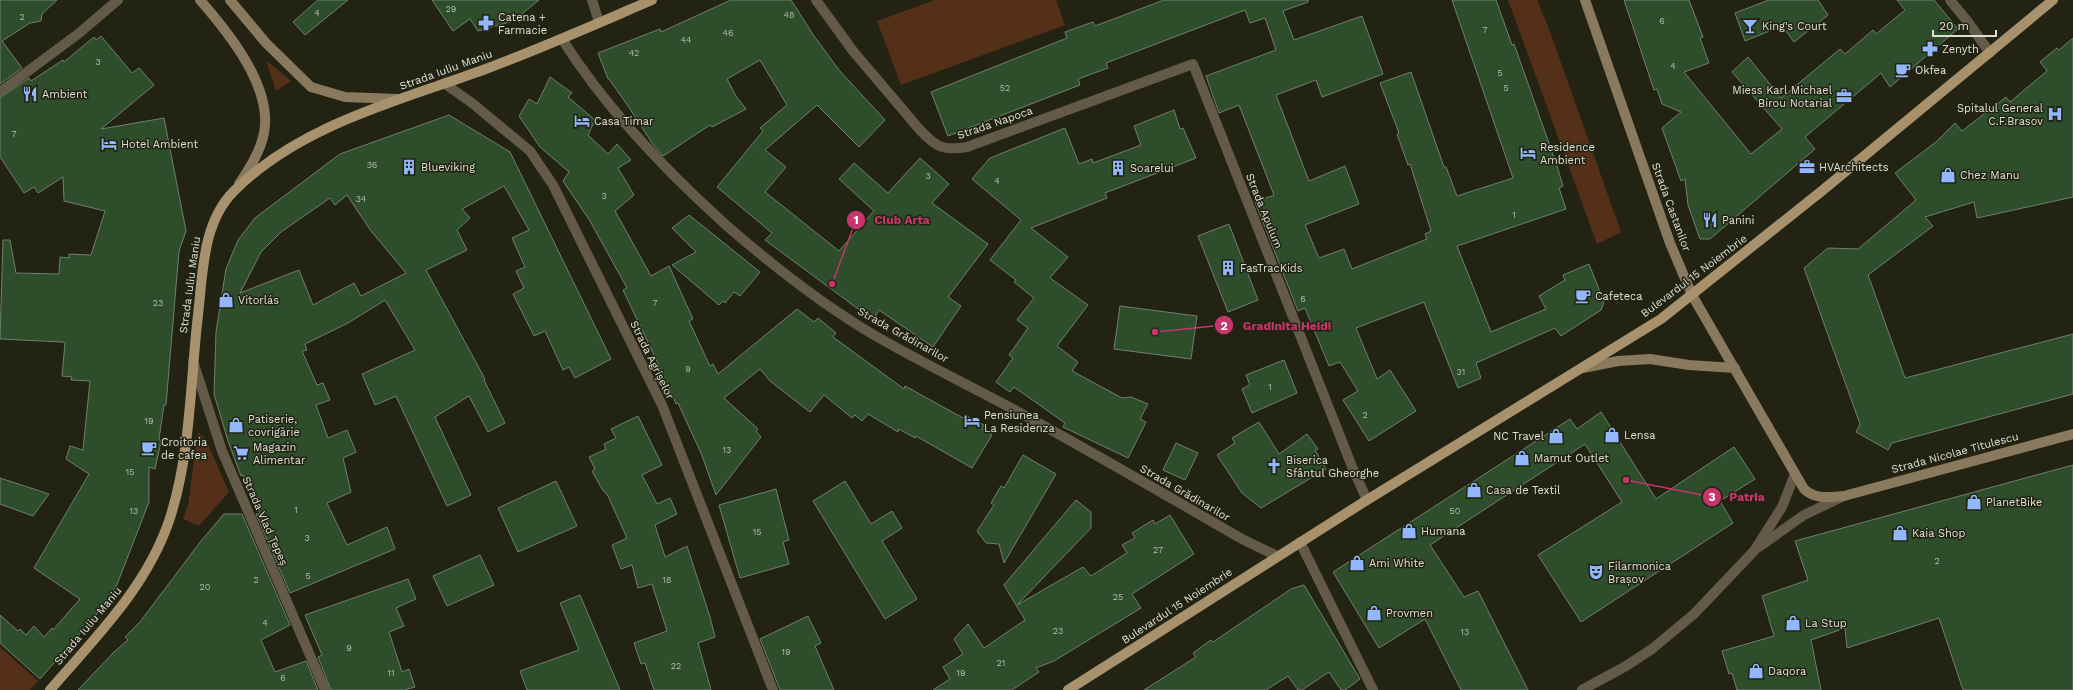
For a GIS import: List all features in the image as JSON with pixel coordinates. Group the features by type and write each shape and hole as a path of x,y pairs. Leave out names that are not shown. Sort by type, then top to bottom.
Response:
{"main road":[{"name":"Strada Iuliu Maniu","path":"50,690 120,609 145,572 160,542 168,521 181,475 185,449 193,359 209,235 215,219 234,192 282,153 340,121 444,84 562,39 652,0"},
{"name":"Bulevardul 15 Noiembrie","path":"1068,690 1277,556 1661,319 1823,190 2053,0"}],"street":[{"path":"0,92 78,34 118,0"},
{"path":"200,0 247,62 260,88 264,108 264,132 260,149 252,166 234,192"},
{"path":"230,0 266,43 311,87 345,97 402,99"},
{"path":"592,0 599,22"},
{"name":"Strada Napoca","path":"816,0 853,51 920,130 939,147 951,150 967,147 1193,64"},
{"name":"Strada Castanilor","path":"1585,0 1670,243 1692,295 1795,474"},
{"path":"1950,0 1990,53"},
{"name":"Strada Grădinarilor","path":"562,39 577,63 619,116 680,184 746,242 806,290 873,334 1023,414 1242,539 1277,556"},
{"name":"Strada Apulum","path":"1193,64 1353,469 1367,500"},
{"name":"Strada Agrișelor","path":"444,84 472,103 530,150 553,185 662,405 773,690"},
{"name":"Strada Vlad Țepeș","path":"193,359 222,451 325,690"},
{"path":"1580,368 1618,361 1650,359 1689,365 1735,368"},
{"name":"Strada Nicolae Titulescu","path":"1754,551 1804,515 1844,496 2073,434"},
{"path":"1582,690 1626,666 1652,649 1694,614 1754,551 1782,507 1795,474"},
{"name":"Strada Nicolae Titulescu","path":"1795,474 1804,489 1811,496 1819,498 1844,496"},
{"path":"1300,542 1373,690"}],"shaded area":[{"path":"935,0 1056,0 1065,25 901,85 877,21"},
{"path":"1508,0 1537,0 1548,26 1621,232 1597,244"},
{"path":"266,60 291,81 276,91"},
{"path":"198,432 206,440 229,492 199,526 183,519 188,505"},
{"path":"0,647 38,681 30,690 0,690"}],"building":[{"path":"0,0 57,0 42,14 41,21 30,23 2,41 22,68 0,84"},
{"path":"318,0 348,0 305,35 293,22"},
{"path":"432,0 539,0 513,21 478,31 470,19 453,31"},
{"path":"731,0 791,0 814,36 839,70 885,120 859,147 817,105 765,150 786,167 765,192 839,251 874,211 839,179 854,163 888,193 920,158 949,184 932,203 988,244 948,297 961,306 933,347 879,310 873,320 765,240 772,233 717,187 763,131 760,128 787,105 760,60 727,79 736,96 746,109 712,127 710,125 663,156 654,146 628,106 608,79 598,53 660,29 661,32"},
{"path":"1164,0 1308,0 1308,2 1283,11 1294,40 1362,16 1383,74 1322,97 1316,80 1276,95 1309,181 1345,166 1359,204 1305,225 1319,258 1344,249 1352,269 1427,239 1425,234 1431,231 1410,164 1408,165 1397,134 1399,133 1380,83 1411,72 1444,167 1446,167 1457,196 1513,178 1452,0 1496,0 1512,45 1514,44 1557,166 1563,186 1559,188 1566,209 1457,246 1491,332 1546,309 1539,296 1565,280 1563,275 1589,264 1604,302 1601,310 1561,336 1555,328 1476,363 1481,378 1458,388 1424,302 1356,328 1377,379 1390,370 1416,411 1369,441 1343,400 1358,391 1340,362 1329,366 1305,308 1298,311 1255,202 1274,195 1239,105 1219,113 1206,76 1276,50 1265,18 1250,23 1245,10 1106,63 1108,68 1078,79 1080,85 948,136 931,92 1067,38 1065,32 1093,22 1095,26"},
{"path":"1624,0 1689,0 1703,37 1700,38 1709,63 1684,72 1751,154 1782,129 1732,72 1748,57 1781,98 1840,49 1845,54 1873,30 1876,34 1905,10 1897,0 1934,0 1958,29 1890,87 1881,73 1805,137 1815,149 1710,239 1700,239 1688,205 1685,179 1681,181 1662,128 1681,112 1662,104 1657,89 1654,90"},
{"path":"1769,0 1818,0 1828,15 1794,42 1782,26 1745,41 1735,13"},
{"path":"101,36 132,73 139,68 154,85 101,129 164,118 186,231 179,251 166,405 164,405 159,439 161,441 155,469 149,467 149,502 116,587 96,615 40,679 0,643 0,615 18,631 20,629 26,635 34,626 44,637 52,628 53,630 80,599 34,568 89,474 66,459 70,446 83,450 90,381 71,380 72,377 62,376 65,343 63,342 0,339 3,240 10,240 16,273 59,274 60,257 69,258 69,254 91,255 105,211 64,201 63,177 38,193 34,187 24,193 0,157 0,98 29,78 31,81 63,60 64,62 94,37 96,40"},
{"path":"2073,38 2073,197 1977,218 1974,202 1925,217 1933,226 1868,275 1905,378 2073,334 2073,394 1892,443 1888,450 1856,432 1860,424 1804,268 1828,248 1858,249 1916,200 1895,173 1936,142 1955,123 1962,131 2006,97 2010,102 2047,71 2040,62 2057,48 2059,50"},
{"path":"550,77 572,93 568,97 595,120 588,135 608,154 617,144 631,160 618,168 634,195 615,211 651,276 669,266 693,319 689,321 710,366 713,364 718,374 797,309 814,322 818,318 836,333 833,337 904,389 905,386 963,418 965,415 984,425 982,429 992,435 972,468 916,436 915,438 899,429 898,432 868,414 862,421 855,415 852,418 824,395 810,412 770,381 760,369 724,398 758,429 756,431 761,437 716,495 701,453 678,403 676,404 668,385 659,384 656,378 663,374 623,290 627,288 590,221 563,181 569,172 540,147 519,116 529,99 537,104"},
{"path":"1174,110 1180,129 1183,128 1196,158 1105,193 1107,198 1031,228 1068,257 1050,278 1088,305 1057,346 1078,362 1072,371 1122,398 1131,397 1148,404 1140,419 1146,422 1128,458 1063,427 1065,423 1014,387 1010,392 996,382 1013,358 1009,355 1028,328 1017,320 1034,298 1014,282 1016,280 990,260 1021,220 972,179 990,158 1065,128 1079,164 1092,159 1093,163 1141,145 1134,126"},
{"path":"449,115 510,152 611,359 575,378 569,367 563,370 545,331 534,336 513,294 524,288 516,271 525,267 512,238 529,230 504,186 462,209 470,218 457,230 467,250 426,270 485,379 484,380 505,423 488,432 469,396 435,417 471,495 447,506 396,396 375,405 362,374 415,350 385,300 348,323 305,344 307,350 302,351 317,385 323,383 330,400 316,405 328,438 347,430 356,452 343,458 351,492 327,503 347,545 387,527 395,549 290,593 256,514 260,514 243,475 241,476 228,441 214,394 216,332 226,269 238,240 255,218 340,154","holes":["347,195 371,231 406,273 361,296 354,283 313,305 299,270 240,293 261,252 281,232 330,198 335,205"]},
{"path":"689,215 760,272 740,296 734,292 725,303 723,301 719,305 672,265 696,252 672,228"},
{"name":"FasTracKids","path":"1229,224 1258,300 1228,312 1198,236"},
{"path":"1120,306 1197,316 1191,359 1114,349"},
{"path":"1284,360 1297,393 1252,413 1242,389 1250,385 1246,375"},
{"path":"1601,412 1656,499 1734,447 1755,479 1720,501 1733,523 1581,622 1538,555 1622,502 1585,444 1430,545 1464,597 1478,591 1528,690 1461,690 1425,619 1379,648 1333,572 1570,419 1577,429"},
{"path":"638,416 662,465 642,475 657,504 670,498 677,514 655,525 665,557 687,546 710,617 715,637 698,643 711,690 654,690 645,663 641,664 634,643 667,631 652,584 638,588 632,565 621,569 612,545 627,538 608,496 602,489 592,471 595,469 589,457 606,449 604,444 616,438 611,429"},
{"name":"Biserica Sfântul Gheorghe","path":"1259,422 1279,454 1307,434 1318,449 1315,450 1326,469 1261,508 1242,493 1217,455 1235,443 1232,438"},
{"path":"1176,443 1198,453 1185,480 1163,470"},
{"path":"1023,455 1056,474 1004,563 999,544 986,543 977,531 994,505 991,503 1001,486 1004,488"},
{"path":"2073,465 2073,690 1963,690 1939,618 1847,648 1845,628 1811,640 1821,690 1737,690 1732,673 1729,674 1722,651 1774,636 1762,596 1808,580 1795,541"},
{"path":"0,478 49,494 33,516 0,504"},
{"path":"556,481 577,526 518,552 498,508"},
{"path":"845,481 871,524 892,511 902,528 882,541 917,599 885,619 813,501"},
{"path":"776,489 789,540 783,542 789,564 740,578 719,505"},
{"path":"1076,500 1091,512 1091,528 1017,605 1083,567 1091,576 1127,553 1122,545 1135,538 1132,533 1153,520 1155,524 1170,515 1194,554 1132,594 1141,608 1054,661 1036,668 1039,672 1012,690 933,690 950,679 943,667 963,654 954,639 968,624 984,648 1025,620 1004,585"},
{"path":"224,514 242,514 290,625 261,640 275,672 306,661 318,690 78,690 114,652 128,640 125,637 140,622 201,541"},
{"path":"480,555 494,585 447,606 433,576"},
{"path":"408,579 416,599 396,608 404,626 389,632 402,672 409,669 415,687 404,690 331,690 318,657 322,655 305,615"},
{"path":"1304,585 1360,679 1345,690 1341,690 1329,672 1302,690 1298,690 1288,676 1266,690 1144,690 1196,657 1193,653 1211,640 1213,642 1291,589"},
{"path":"580,595 620,690 527,690 520,671 579,650 560,603"},
{"path":"808,616 821,643 815,646 834,690 780,690 760,639"}],"place":[{"name":"Catena + Farmacie","path":"486,23"},
{"name":"King's Court","path":"1750,26"},
{"name":"Zenyth","path":"1930,49"},
{"name":"Okfea","path":"1903,70"},
{"name":"Ambient","path":"30,94"},
{"name":"Miess Karl Michael Birou Notarial","path":"1844,96"},
{"name":"Spitalul General C.F.Brasov","path":"2055,114"},
{"name":"Casa Timar","path":"582,121"},
{"name":"Hotel Ambient","path":"109,144"},
{"name":"Residence Ambient","path":"1528,153"},
{"name":"Blueviking","path":"409,167"},
{"name":"HVArchitects","path":"1807,167"},
{"name":"Soarelui","path":"1118,168"},
{"name":"Chez Manu","path":"1948,175"},
{"name":"Panini","path":"1710,220"},
{"name":"FasTracKids","path":"1228,268"},
{"name":"Club Arta","path":"832,284"},
{"name":"Cafeteca","path":"1583,296"},
{"name":"Vitorlás","path":"226,300"},
{"name":"Gradinita Heidi","path":"1155,332"},
{"name":"Pensiunea La Residenza","path":"972,421"},
{"name":"Patiserie, covrigărie","path":"236,425"},
{"name":"Lensa","path":"1612,435"},
{"name":"NC Travel","path":"1556,436"},
{"name":"Croitoria de cafea","path":"149,448"},
{"name":"Magazin Alimentar","path":"241,453"},
{"name":"Mamut Outlet","path":"1522,458"},
{"name":"Biserica Sfântul Gheorghe","path":"1274,466"},
{"name":"Patria","path":"1626,480"},
{"name":"Casa de Textil","path":"1474,490"},
{"name":"PlanetBike","path":"1974,502"},
{"name":"Humana","path":"1409,531"},
{"name":"Kaia Shop","path":"1900,533"},
{"name":"Ami White","path":"1357,563"},
{"name":"Filarmonica Brașov","path":"1596,572"},
{"name":"Provmen","path":"1374,613"},
{"name":"La Stup","path":"1793,623"},
{"name":"Daqora","path":"1756,671"}]}
